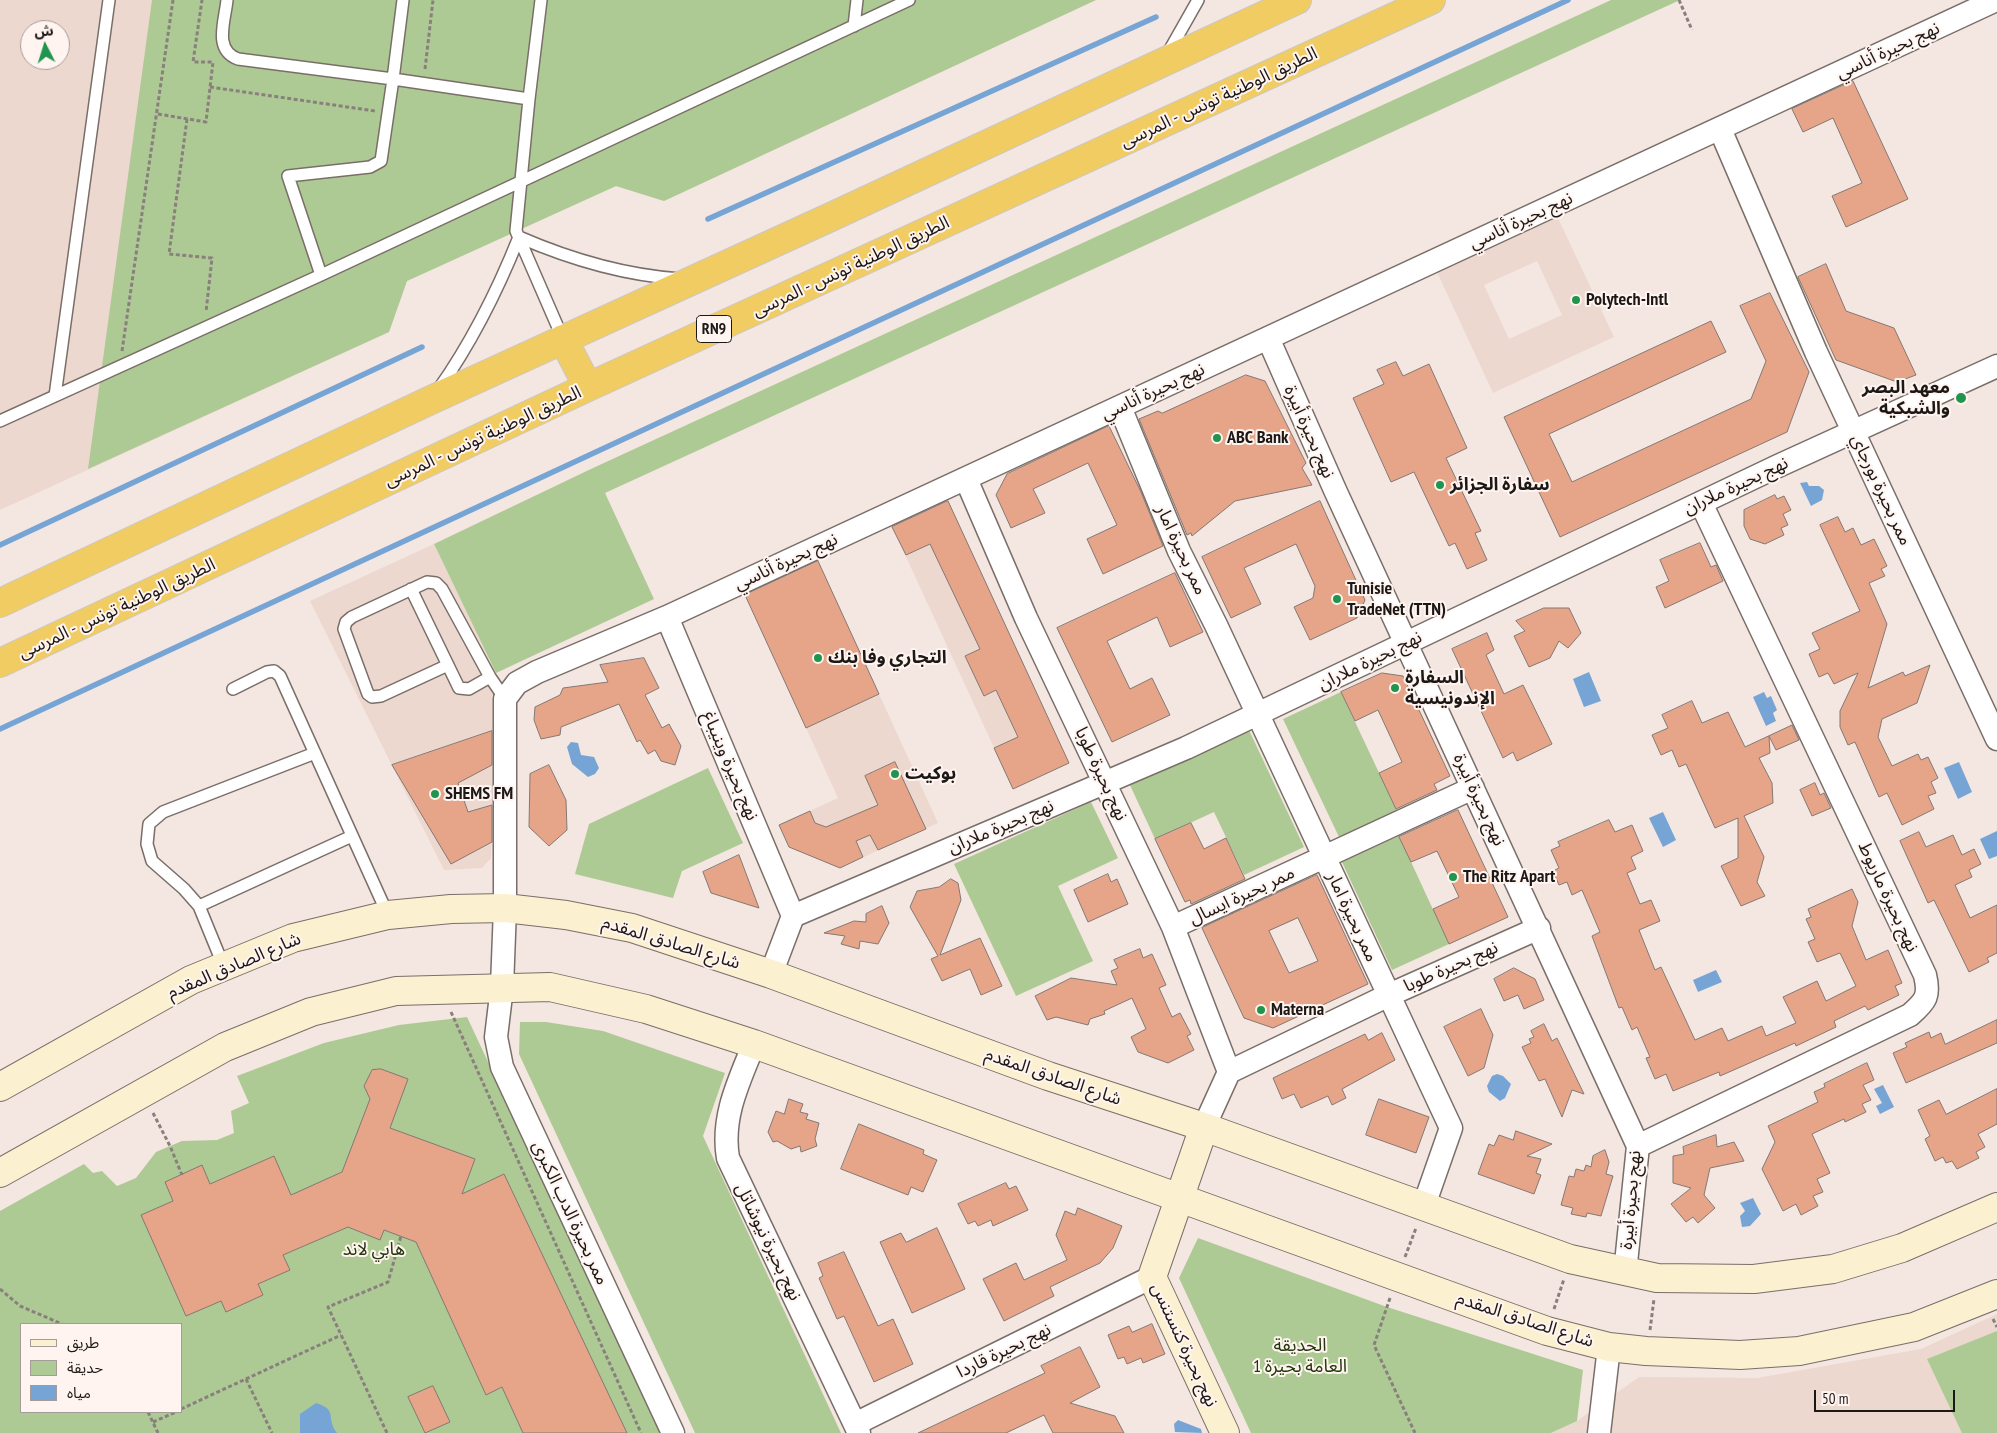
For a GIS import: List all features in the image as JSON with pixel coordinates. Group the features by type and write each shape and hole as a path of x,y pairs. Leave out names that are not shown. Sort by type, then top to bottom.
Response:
{"highway":[{"path":"0,603 431,400 833,216 1297,0"},
{"name":"الطريق الوطنية تونس - المرسى","path":"0,663 588,387 1431,0"},
{"path":"563,339 588,387"}],"main road":[{"name":"شارع الصادق المقدم","path":"0,1087 192,980 293,938 388,914 450,909 505,908 566,915 632,928 770,974 1048,1076 1204,1127 1423,1208 1570,1259 1625,1273 1657,1278 1754,1279 1833,1269 1902,1248 1997,1207"},
{"name":"شارع الصادق المقدم","path":"0,1173 224,1047 311,1012 396,991 550,987 646,1008 754,1044 1548,1332 1609,1347 1646,1351 1740,1355 1799,1351 1914,1327 1997,1294"},
{"path":"1180,1199 1204,1127"},
{"name":"نهج بحيرة كنستنس","path":"1180,1199 1152,1277 1225,1433"}],"street":[{"name":"نهج بحيرة أناسي","path":"505,699 517,683 537,672 667,616 1996,0"},
{"name":"ممر بحيرة بورجاي","path":"1720,129 1816,352 1997,740"},
{"name":"نهج بحيرة أبيرة","path":"1268,338 1335,490 1407,642 1638,1146 1625,1273"},
{"name":"نهج بحيرة ملاران","path":"794,916 1186,748 1854,430 1995,373"},
{"name":"ممر بحيرة امار","path":"1120,407 1179,551 1451,1128 1423,1208"},
{"name":"نهج بحيرة طوبا","path":"966,478 1026,618 1173,927 1229,1072 1389,995 1539,928"},
{"name":"نهج بحيرة ماريوط","path":"1638,1146 1910,1014 1924,1002 1928,988 1925,975 1701,502"},
{"name":"نهج بحيرة وينيباغ","path":"667,616 794,916"},
{"path":"505,699 505,908"},
{"name":"ممر بحيرة ايسال","path":"1173,927 1474,788"},
{"name":"ممر بحيرة الدب الكبرى","path":"505,908 502,987 496,1037 502,1067 673,1433"},
{"path":"770,974 794,916"},
{"name":"نهج بحيرة نيوشاتل","path":"754,1044 732,1098 725,1142 728,1158 857,1429"},
{"path":"1204,1127 1229,1072"},
{"name":"نهج بحيرة قاردا","path":"857,1429 1152,1277"},
{"path":"1599,1433 1609,1347"}],"lane":[{"path":"55,396 108,0"},
{"path":"227,0 222,42 224,50 230,56 238,59 423,83 528,99"},
{"path":"321,275 288,176 376,165 383,155 403,0"},
{"path":"541,0 528,99 516,231 563,339"},
{"path":"854,26 857,0"},
{"path":"0,422 321,275 909,0"},
{"path":"1161,62 1178,37 1198,0"},
{"path":"519,237 560,255 603,268 647,276 692,279"},
{"path":"431,400 458,362 482,322 502,280 519,237"},
{"path":"448,665 381,696 372,698 368,694 344,629 346,622 352,616 427,582 436,583 442,589 490,678 505,699"},
{"path":"411,589 459,688 463,690 490,678"},
{"path":"233,689 266,672 274,671 280,676 388,914"},
{"path":"224,967 199,906 184,888 152,861 147,844 149,824 163,812 315,753"},
{"path":"199,906 352,836"}],"path":[{"path":"120,367 174,0"},
{"path":"158,114 206,122 213,62 194,62 202,0"},
{"path":"423,83 433,0"},
{"path":"1679,0 1692,30"},
{"path":"210,87 389,112"},
{"path":"187,119 169,254 212,258 204,329"},
{"path":"454,1019 641,1433"},
{"path":"142,1093 170,1146 182,1174"},
{"path":"1415,1433 1374,1345 1423,1208"},
{"path":"387,1433 328,1307 388,1282 401,1236"},
{"path":"1548,1332 1570,1259"},
{"path":"1646,1351 1657,1278"},
{"path":"0,1289 20,1306 60,1323"},
{"path":"182,1409 341,1335"},
{"path":"246,1379 272,1433"},
{"path":"148,1413 158,1433"},
{"path":"153,1422 174,1413"}],"shaded area":[{"path":"0,0 1096,0 664,201 616,186 407,281 389,332 0,510"},
{"name":"Polytech-Intl","path":"1557,216 1614,337 1493,393 1437,272","holes":["1537,261 1562,315 1509,339 1484,285"]},
{"path":"946,496 1069,763 1013,789 890,522"},
{"path":"434,544 496,673 491,858 482,868 444,870 310,601"},
{"path":"879,694 938,823 840,868 789,847 779,825 838,798 806,728"},
{"path":"1997,1314 1997,1433 1551,1433 1577,1421 1639,1377 1757,1378 1921,1349"}],"green space":[{"path":"152,0 1096,0 664,201 616,186 407,281 389,332 88,469"},
{"path":"1611,0 1680,0 605,493 654,599 496,673 434,544 593,468"},
{"path":"1341,692 1397,811 1339,837 1283,719"},
{"path":"1248,728 1304,847 1244,875 1214,812 1155,839 1129,783"},
{"path":"708,768 743,843 682,871 673,898 575,874 589,824"},
{"path":"1091,802 1118,858 1058,886 1093,961 1016,996 954,864"},
{"path":"1399,836 1449,944 1392,970 1342,862"},
{"name":"هابي لاند","path":"467,1017 662,1433 0,1433 0,1211 84,1164 93,1173 102,1171 117,1186 136,1178 156,1152 182,1141 217,1140 234,1133 231,1111 249,1103 237,1076 324,1043 399,1025"},
{"path":"520,1022 546,1022 603,1031 725,1073 703,1136 841,1433 695,1433 519,1054"},
{"name":"الحديقة العامة بحيرة 1","path":"1198,1238 1387,1307 1583,1370 1577,1421 1551,1433 1251,1433 1179,1278"},
{"path":"1997,1331 1997,1433 1962,1433 1927,1359"}],"water":[{"path":"1807,482 1809,486 1819,486 1824,490 1822,500 1811,506 1800,483"},
{"path":"1589,672 1601,701 1584,707 1573,679"},
{"path":"1764,692 1767,698 1771,696 1777,710 1773,713 1776,721 1766,726 1753,697"},
{"path":"571,742 578,743 581,755 594,757 599,768 595,774 588,777 572,764 567,747"},
{"path":"1959,762 1972,792 1958,799 1944,768"},
{"path":"1663,812 1676,840 1663,847 1649,818"},
{"path":"1997,831 1997,856 1989,859 1980,839"},
{"path":"1716,970 1722,982 1698,992 1693,980"},
{"path":"1497,1074 1503,1076 1511,1084 1505,1098 1500,1101 1489,1092 1487,1086 1492,1076"},
{"path":"1883,1085 1894,1107 1880,1114 1876,1106 1882,1103 1874,1089"},
{"path":"1753,1198 1761,1214 1750,1226 1742,1227 1740,1216 1745,1211 1740,1203"},
{"path":"316,1403 330,1412 332,1423 337,1433 300,1433 300,1414"},
{"path":"1178,1420 1201,1429 1202,1433 1175,1432 1174,1424"}],"building":[{"path":"1853,81 1908,199 1846,227 1832,196 1862,183 1833,118 1803,132 1792,109"},
{"path":"1826,264 1846,311 1894,328 1916,375 1897,382 1836,360 1798,277"},
{"path":"1770,293 1809,372 1787,432 1560,537 1504,417 1711,321 1726,352 1549,434 1572,482 1751,399 1766,361 1740,306"},
{"path":"1396,362 1403,376 1429,364 1467,448 1446,458 1481,531 1475,533 1487,560 1467,569 1455,543 1449,546 1414,472 1391,482 1353,398 1384,384 1377,370"},
{"name":"ABC Bank","path":"1246,375 1265,381 1306,463 1302,468 1312,485 1235,501 1192,536 1191,533 1187,535 1139,419 1158,411 1162,413"},
{"path":"1109,426 1141,492 1163,546 1103,574 1087,539 1117,525 1088,463 1033,489 1045,513 1011,528 996,495 1007,474"},
{"path":"1775,495 1777,499 1784,496 1791,510 1783,514 1788,525 1781,528 1784,535 1765,544 1750,539 1744,526 1744,510"},
{"path":"948,501 1069,763 1013,789 994,748 1018,737 996,690 984,696 965,656 980,649 930,544 906,555 892,527"},
{"path":"1320,501 1365,600 1357,618 1310,640 1294,607 1313,598 1315,586 1296,544 1244,568 1261,604 1231,618 1202,557"},
{"path":"1838,517 1845,532 1853,528 1861,545 1874,539 1887,566 1881,569 1885,576 1869,583 1887,624 1868,688 1903,672 1905,676 1930,665 1917,703 1882,719 1878,737 1892,766 1918,754 1921,760 1928,757 1938,778 1931,782 1936,793 1928,796 1934,809 1902,825 1887,793 1879,797 1855,742 1848,745 1840,727 1840,711 1858,673 1834,684 1828,673 1819,677 1809,654 1820,649 1812,633 1860,611 1820,525"},
{"path":"1700,543 1711,567 1716,565 1723,581 1665,608 1656,587 1669,581 1660,560"},
{"name":"التجاري وفا بنك","path":"818,561 879,694 806,728 745,595"},
{"path":"1175,573 1203,632 1170,647 1157,617 1107,641 1130,689 1152,678 1170,715 1112,742 1057,628"},
{"path":"1544,608 1569,608 1581,633 1568,648 1559,641 1550,658 1529,667 1514,636 1525,631 1516,621"},
{"path":"1487,633 1494,650 1486,655 1504,694 1523,685 1552,744 1517,761 1513,752 1503,758 1452,649"},
{"path":"644,658 659,688 645,695 662,728 669,724 681,746 675,765 661,761 655,750 648,754 640,740 637,742 619,704 561,727 560,735 541,739 534,720 535,707 560,695 563,688 608,682 600,665"},
{"path":"1382,673 1403,676 1450,776 1434,784 1437,790 1396,809 1379,773 1402,762 1378,710 1355,721 1341,692"},
{"path":"1692,701 1702,723 1728,712 1745,747 1792,725 1799,740 1776,750 1769,736 1770,753 1759,758 1772,783 1773,803 1744,816 1764,857 1757,882 1765,896 1741,906 1721,866 1738,858 1738,818 1715,828 1686,764 1679,767 1672,750 1661,755 1652,735 1668,728 1662,715"},
{"name":"SHEMS FM","path":"492,731 492,765 458,783 468,812 492,805 492,842 451,864 392,765"},
{"path":"895,762 926,829 878,850 870,835 856,841 863,857 840,868 789,847 779,825 810,811 815,823 826,827 878,805 865,776"},
{"path":"549,765 566,800 567,830 549,846 529,827 530,774"},
{"path":"1815,783 1820,795 1824,793 1831,808 1812,816 1800,790"},
{"path":"1458,810 1508,917 1449,944 1433,909 1459,897 1437,851 1411,862 1399,837"},
{"path":"1609,820 1615,832 1632,825 1643,851 1631,857 1636,869 1627,873 1640,904 1651,900 1660,921 1639,930 1655,970 1661,967 1695,1040 1722,1028 1728,1041 1762,1026 1766,1036 1796,1023 1783,997 1817,981 1826,1001 1856,986 1840,953 1817,962 1808,942 1815,939 1806,919 1811,917 1808,909 1852,889 1858,902 1852,926 1866,960 1888,950 1902,983 1895,986 1899,995 1868,1010 1865,1006 1834,1021 1836,1027 1796,1046 1795,1043 1720,1076 1719,1072 1673,1091 1666,1074 1655,1079 1646,1058 1650,1057 1637,1027 1632,1030 1622,1007 1619,1008 1592,936 1600,932 1582,890 1572,895 1567,882 1559,885 1553,871 1559,868 1551,850 1560,846 1558,842"},
{"path":"1191,823 1204,849 1226,838 1245,879 1191,904 1190,900 1185,902 1155,839"},
{"path":"1919,832 1926,847 1953,835 1962,855 1974,849 1981,864 1969,870 1972,877 1955,885 1970,918 1997,905 1997,953 1987,958 1989,962 1969,972 1934,900 1928,903 1900,841"},
{"path":"739,855 759,908 711,893 703,872"},
{"path":"1108,874 1111,882 1117,879 1128,904 1088,922 1074,890"},
{"path":"1317,875 1368,984 1273,1028 1244,1018 1202,928","holes":["1298,918 1318,961 1289,973 1269,931"]},
{"path":"951,879 958,883 961,900 940,955 980,938 1002,986 981,995 970,969 942,981 931,959 938,956 910,907 917,891 939,887"},
{"path":"882,906 889,923 878,944 860,941 859,949 841,944 845,936 824,933 854,921 866,922 866,914"},
{"path":"1140,949 1143,958 1152,954 1166,985 1159,988 1172,1017 1180,1013 1191,1034 1187,1036 1194,1050 1168,1063 1138,1052 1131,1037 1146,1029 1132,998 1104,1011 1105,1014 1090,1019 1088,1025 1056,1017 1047,1020 1035,996 1071,978 1117,985 1111,971 1118,968 1114,960"},
{"path":"1514,968 1535,979 1544,1000 1524,1009 1518,995 1504,1001 1494,979"},
{"path":"1481,1009 1493,1035 1484,1068 1468,1076 1444,1027"},
{"path":"1997,1020 1997,1043 1906,1083 1893,1053 1907,1047 1905,1043 1929,1032 1931,1038 1941,1033 1945,1044"},
{"path":"1544,1024 1552,1041 1557,1038 1584,1094 1572,1090 1562,1117 1545,1079 1539,1081 1522,1047 1531,1043 1529,1039 1534,1037 1531,1031"},
{"path":"1382,1033 1395,1060 1342,1089 1346,1098 1332,1105 1328,1096 1301,1108 1294,1094 1282,1099 1273,1078 1365,1034 1368,1040"},
{"path":"1867,1063 1874,1080 1863,1085 1871,1100 1862,1104 1866,1112 1845,1122 1844,1119 1812,1134 1830,1173 1817,1179 1823,1192 1813,1196 1818,1206 1801,1215 1796,1204 1783,1211 1762,1169 1775,1142 1768,1126 1818,1102 1814,1092 1825,1087 1824,1084"},
{"path":"381,1069 408,1079 390,1128 475,1159 462,1194 504,1174 627,1433 523,1433 502,1387 486,1395 416,1242 384,1230 380,1240 348,1227 283,1255 290,1270 258,1284 263,1295 226,1312 221,1301 186,1316 141,1215 173,1201 165,1182 202,1165 210,1184 274,1156 291,1195 342,1172 370,1099 364,1086 372,1070"},
{"path":"1997,1089 1997,1124 1978,1134 1985,1147 1976,1152 1979,1158 1957,1169 1952,1161 1946,1163 1943,1157 1935,1161 1925,1139 1930,1136 1918,1110 1939,1100 1946,1114"},
{"path":"789,1099 803,1104 800,1112 808,1114 806,1119 819,1123 815,1139 817,1146 801,1152 800,1146 791,1149 777,1141 773,1142 768,1132 776,1111 784,1114"},
{"path":"1379,1099 1429,1117 1416,1153 1366,1135"},
{"path":"859,1124 924,1150 923,1154 937,1160 923,1192 911,1187 908,1195 841,1169"},
{"path":"1516,1131 1552,1144 1527,1156 1541,1159 1536,1173 1541,1175 1534,1194 1478,1174 1489,1144 1494,1146 1499,1135 1513,1140"},
{"path":"1716,1135 1717,1147 1734,1142 1744,1161 1710,1168 1704,1195 1715,1208 1698,1223 1693,1217 1686,1222 1671,1204 1691,1188 1673,1183 1673,1156 1684,1154 1683,1147"},
{"path":"1605,1150 1609,1162 1606,1174 1613,1176 1601,1216 1587,1213 1586,1217 1571,1214 1573,1208 1561,1205 1569,1176 1574,1177 1576,1169 1584,1171 1586,1165 1591,1167 1593,1156"},
{"path":"1006,1183 1009,1189 1016,1186 1028,1210 993,1226 991,1220 978,1226 975,1221 968,1224 958,1204"},
{"path":"1078,1208 1122,1226 1113,1248 1100,1263 1050,1287 1054,1296 1004,1321 983,1279 1016,1263 1024,1280 1067,1260 1056,1235 1065,1211 1075,1215"},
{"path":"937,1228 965,1289 912,1313 880,1242 901,1233 906,1242"},
{"path":"844,1252 878,1326 893,1319 913,1364 874,1382 844,1316 837,1319 819,1278 823,1276 818,1263"},
{"path":"1152,1324 1165,1354 1143,1363 1141,1358 1127,1364 1124,1357 1118,1359 1108,1335 1129,1326 1132,1332"},
{"path":"1080,1347 1100,1387 1070,1403 1115,1416 1124,1433 1053,1433 1044,1415 1006,1433 918,1433 1045,1373 1041,1366"},
{"path":"433,1386 450,1422 425,1433 408,1397"}],"waterway":[{"path":"0,729 1568,0"},
{"path":"708,219 1156,17"},
{"path":"0,545 422,347"}],"place":[{"name":"Polytech-Intl","path":"1576,300"},
{"name":"معهد البصر والشبكية","path":"1961,398"},
{"name":"ABC Bank","path":"1217,438"},
{"name":"سفارة الجزائر","path":"1440,485"},
{"name":"Tunisie TradeNet (TTN)","path":"1337,599"},
{"name":"التجاري وفا بنك","path":"818,658"},
{"name":"السفارة الإندونيسية","path":"1395,688"},
{"name":"بوكيت","path":"895,774"},
{"name":"SHEMS FM","path":"435,794"},
{"name":"The Ritz Apart","path":"1453,877"},
{"name":"Materna","path":"1261,1010"}]}
